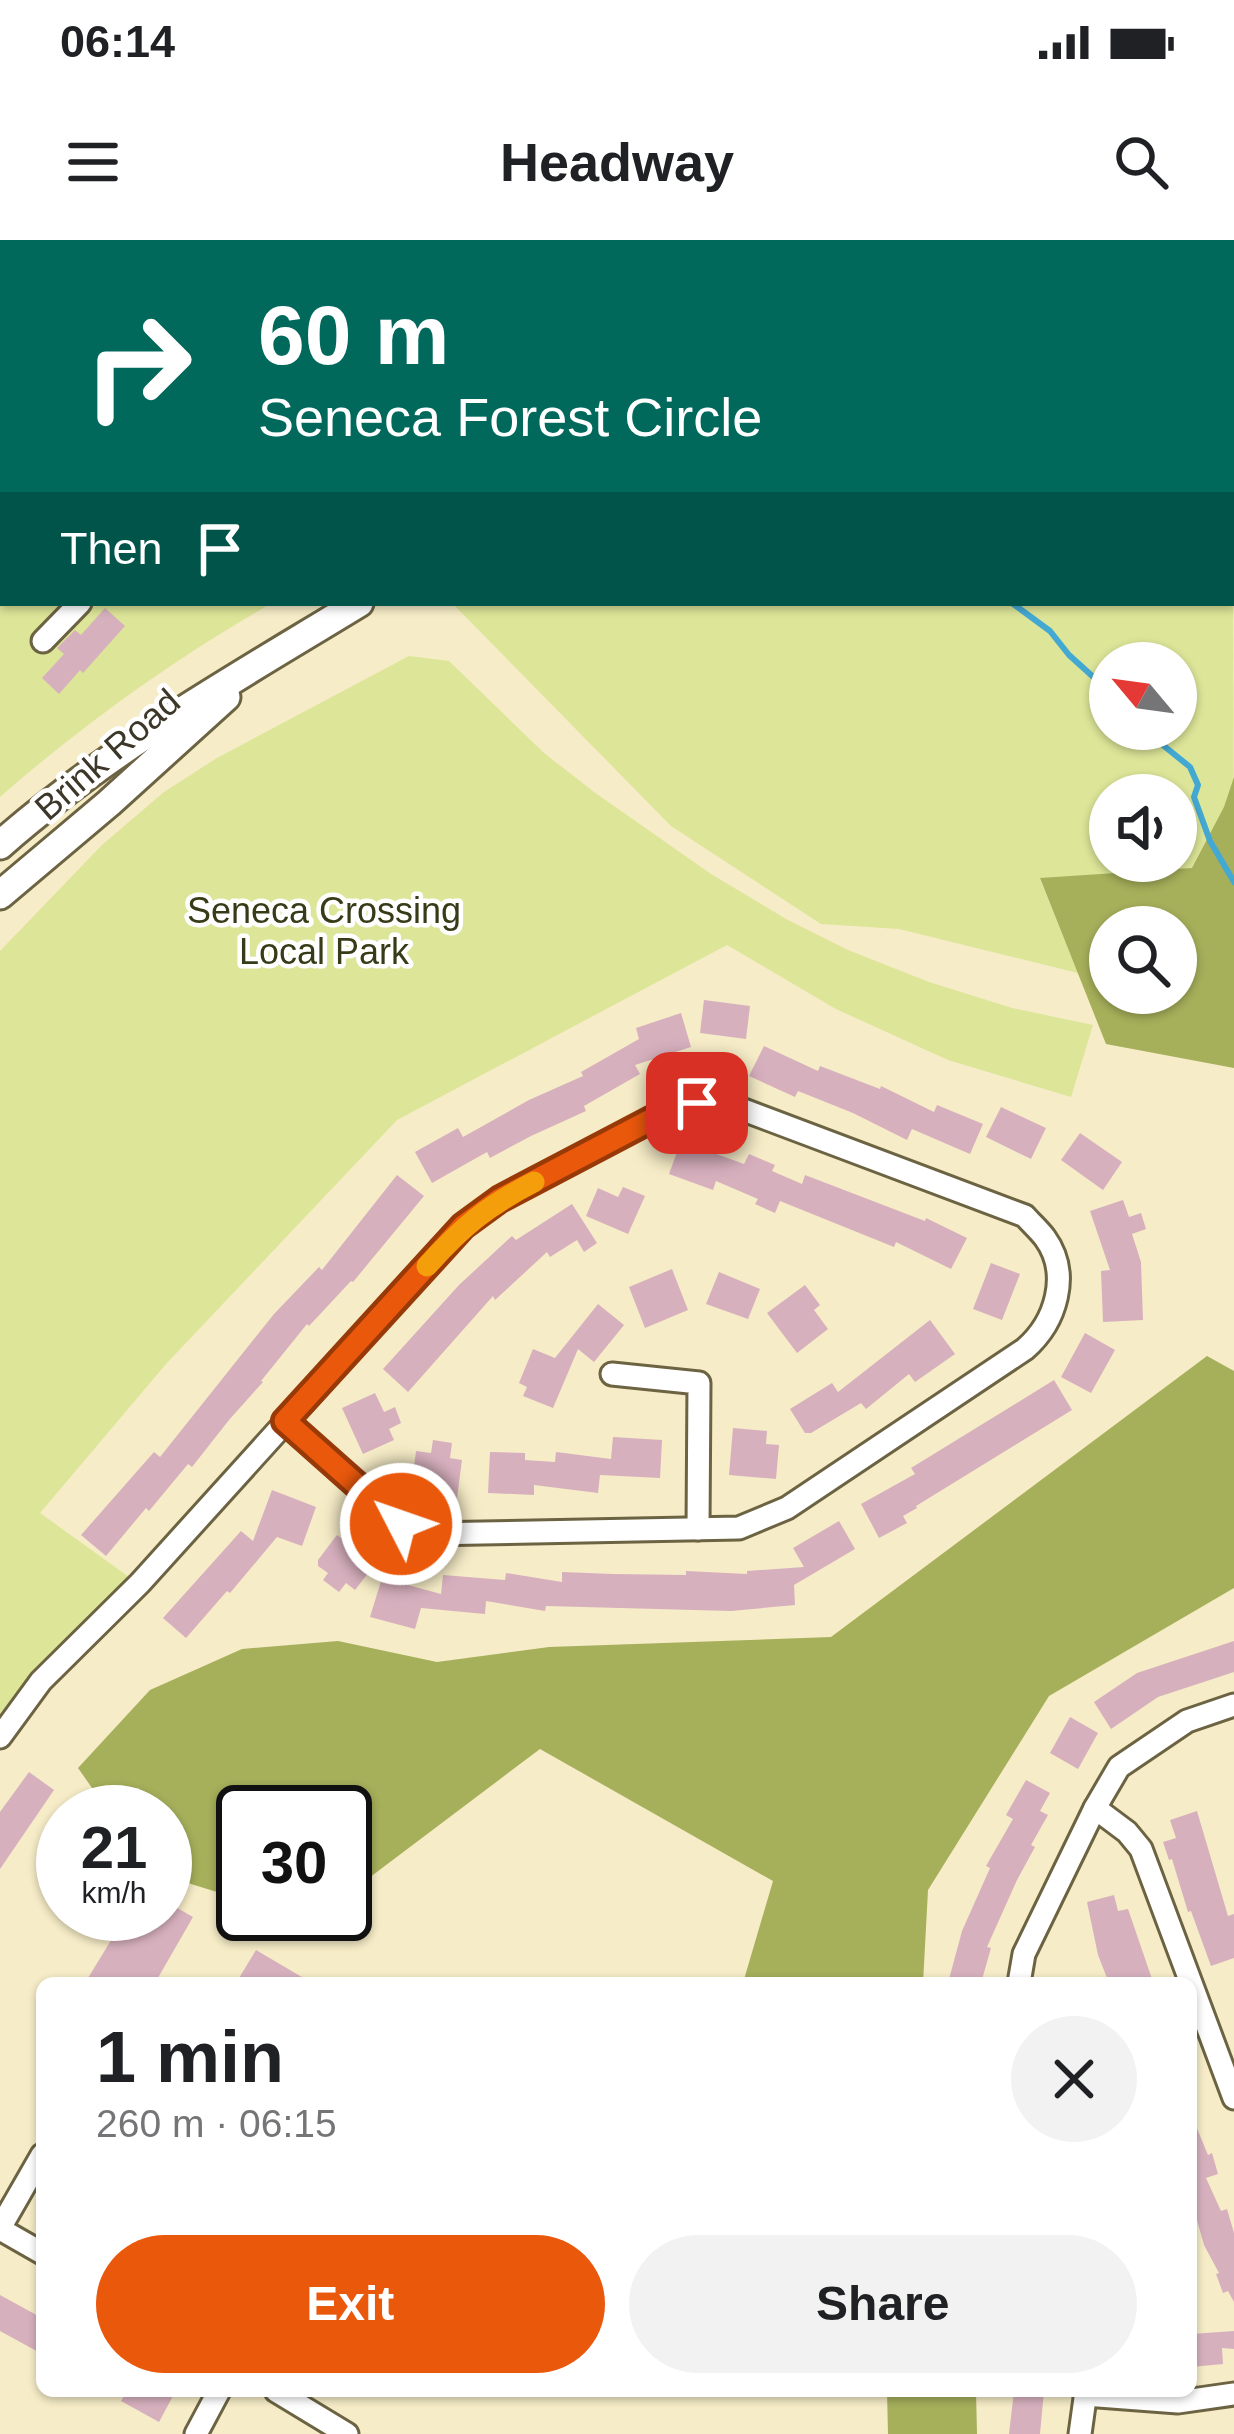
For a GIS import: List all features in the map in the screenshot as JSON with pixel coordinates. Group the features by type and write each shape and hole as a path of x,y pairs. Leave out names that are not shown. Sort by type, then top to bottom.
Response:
{"main road":[{"name":"Brink Road","path":"1,842 147,732 354,606"},
{"name":"Brink Road","path":"0,895 197,726 259,664"}],"street":[{"path":"44,641 77,606"},
{"path":"1,842 24,873"},
{"path":"0,1737 41,1682 140,1583 285,1421 463,1226 500,1199 679,1105 741,1109 1025,1216 1047,1241 1059,1274 1056,1308 1025,1349 787,1508 739,1528 426,1534 401,1524 285,1421"},
{"path":"612,1374 699,1383 698,1529"},
{"path":"1020,1977 1024,1954 1119,1767 1187,1721 1234,1705"},
{"path":"1095,1808 1141,1849 1189,1977"},
{"path":"1197,1999 1234,2098"},
{"path":"36,2166 0,2229 36,2250"},
{"path":"1127,2397 1178,2402 1234,2394"},
{"path":"196,2434 216,2397"},
{"path":"286,2397 346,2434"},
{"path":"1080,2434 1085,2397"}],"green space":[{"path":"0,606 267,606 131,693 0,797"},
{"path":"455,606 1233,606 1234,905 1040,879 1078,973 899,929 821,924 671,826"},
{"name":"Seneca Crossing Local Park","path":"409,656 449,661 544,753 594,792 711,874 786,919 929,982 1012,1008 1093,1025 1071,1097 948,1060 836,1009 727,945 397,1120 166,1364 40,1513 129,1577 41,1664 0,1717 0,951 102,845 164,792 217,758"},
{"path":"1234,777 1234,1068 1106,1044 1094,1014 1197,1014 1197,906 1089,906 1089,1001 1040,878 1089,875 1089,882 1197,882 1197,858"},
{"path":"1207,1356 1234,1371 1234,1588 1049,1696 928,1890 923,1977 745,1977 773,1881 540,1749 372,1876 372,1785 216,1785 216,1892 192,1884 192,1785 90,1785 78,1768 150,1690 242,1649 338,1641 437,1662 549,1647 831,1637"},
{"path":"887,2397 976,2397 977,2434 888,2434"}],"building":[{"path":"105,608 125,626 59,694 42,678 64,654 57,648 75,630 81,635"},
{"path":"704,1000 750,1006 746,1039 700,1033"},
{"path":"681,1013 691,1047 635,1065 640,1074 584,1106 586,1111 490,1158 487,1152 432,1183 415,1152 458,1128 463,1137 583,1076 581,1072 639,1039 636,1028"},
{"path":"764,1046 818,1071 820,1066 881,1086 934,1112 937,1105 983,1124 970,1154 912,1129 907,1140 853,1113 798,1091 795,1097 749,1076"},
{"path":"1001,1107 1046,1128 1031,1159 986,1137"},
{"path":"1080,1133 1122,1162 1103,1190 1061,1160"},
{"path":"681,1141 744,1164 749,1154 802,1184 805,1175 926,1218 967,1238 951,1269 896,1242 894,1247 780,1201 775,1213 755,1204 758,1199 716,1181 713,1190 669,1174"},
{"path":"397,1175 424,1196 353,1282 307,1324 192,1467 188,1464 106,1556 81,1535 154,1452 160,1457 274,1314 319,1267 322,1270"},
{"path":"623,1187 645,1196 628,1234 586,1216 598,1188 618,1197"},
{"path":"1123,1200 1129,1217 1141,1213 1146,1229 1132,1234 1141,1262 1143,1320 1103,1322 1101,1271 1110,1270 1090,1211"},
{"path":"572,1204 597,1243 584,1252 577,1240 550,1257 547,1252 495,1300 493,1296 408,1392 383,1369 459,1285 512,1236 516,1240"},
{"path":"991,1263 1020,1274 1002,1320 973,1309"},
{"path":"672,1269 688,1310 645,1328 629,1287"},
{"path":"719,1272 760,1289 748,1319 706,1304"},
{"path":"805,1285 820,1305 814,1310 828,1329 797,1353 767,1313"},
{"path":"598,1304 624,1325 594,1362 578,1349 553,1408 523,1396 527,1387 519,1383 533,1349 555,1358"},
{"path":"930,1320 955,1354 915,1382 909,1374 866,1409 861,1403 805,1433 790,1409 832,1383 838,1392"},
{"path":"1085,1333 1115,1350 1091,1393 1061,1377"},
{"path":"1054,1380 1072,1410 916,1506 903,1516 907,1523 879,1538 861,1504 915,1474 911,1468"},
{"path":"375,1393 384,1412 395,1407 401,1423 389,1429 394,1440 363,1454 342,1408"},
{"path":"733,1428 767,1431 766,1444 779,1445 776,1479 729,1475"},
{"path":"613,1437 662,1440 660,1478 600,1475 598,1493 534,1485 534,1495 488,1493 490,1452 525,1453 525,1460 555,1462 556,1452 611,1459"},
{"path":"433,1440 452,1443 450,1458 462,1460 457,1498 411,1492 416,1451 431,1453"},
{"path":"272,1490 316,1507 302,1546 277,1537 186,1638 163,1618 241,1531 253,1541"},
{"path":"839,1521 855,1549 794,1585 795,1605 731,1611 546,1606 545,1611 486,1601 485,1614 421,1608 415,1629 370,1617 382,1578 441,1594 443,1575 505,1580 506,1573 562,1582 562,1572 747,1574 804,1567 793,1548"},
{"path":"337,1535 375,1564 355,1590 346,1583 339,1592 323,1580 328,1573 318,1566"},
{"path":"1234,1641 1234,1672 1158,1697 1111,1729 1094,1702 1137,1673"},
{"path":"1070,1717 1098,1733 1078,1769 1050,1753"},
{"path":"29,1772 47,1785 36,1785 36,1816 0,1869 0,1812"},
{"path":"1026,1780 1050,1793 1040,1811 1048,1815 1031,1845 1035,1847 987,1947 991,1948 983,1977 950,1977 962,1931 990,1868 986,1866 1013,1819 1006,1815"},
{"path":"1197,1811 1228,1916 1234,1914 1234,1958 1211,1966 1163,1842 1176,1838 1170,1820"},
{"path":"1114,1895 1118,1911 1128,1909 1151,1977 1107,1977 1087,1902"},
{"path":"111,1941 179,1941 158,1977 89,1977"},
{"path":"256,1950 302,1977 240,1977"},
{"path":"1197,2128 1218,2174 1206,2178 1221,2211 1227,2209 1234,2233 1234,2302 1228,2291 1223,2293 1219,2273 1197,2220"},
{"path":"0,2295 36,2315 36,2351 0,2331"},
{"path":"1234,2331 1234,2349 1222,2348 1223,2364 1197,2366 1197,2334"},
{"path":"123,2397 172,2397 159,2422 121,2401"},
{"path":"1013,2397 1043,2397 1040,2434 1009,2434"}],"waterway":[{"path":"1016,606 1050,631 1089,673"},
{"path":"1169,750 1190,767 1198,785 1194,797 1210,841 1234,882"}],"slow traffic":[{"path":"427,1266 463,1226 534,1182"}],"route":[{"path":"401,1524 285,1421 463,1226 500,1199 679,1105 697,1103"}]}
